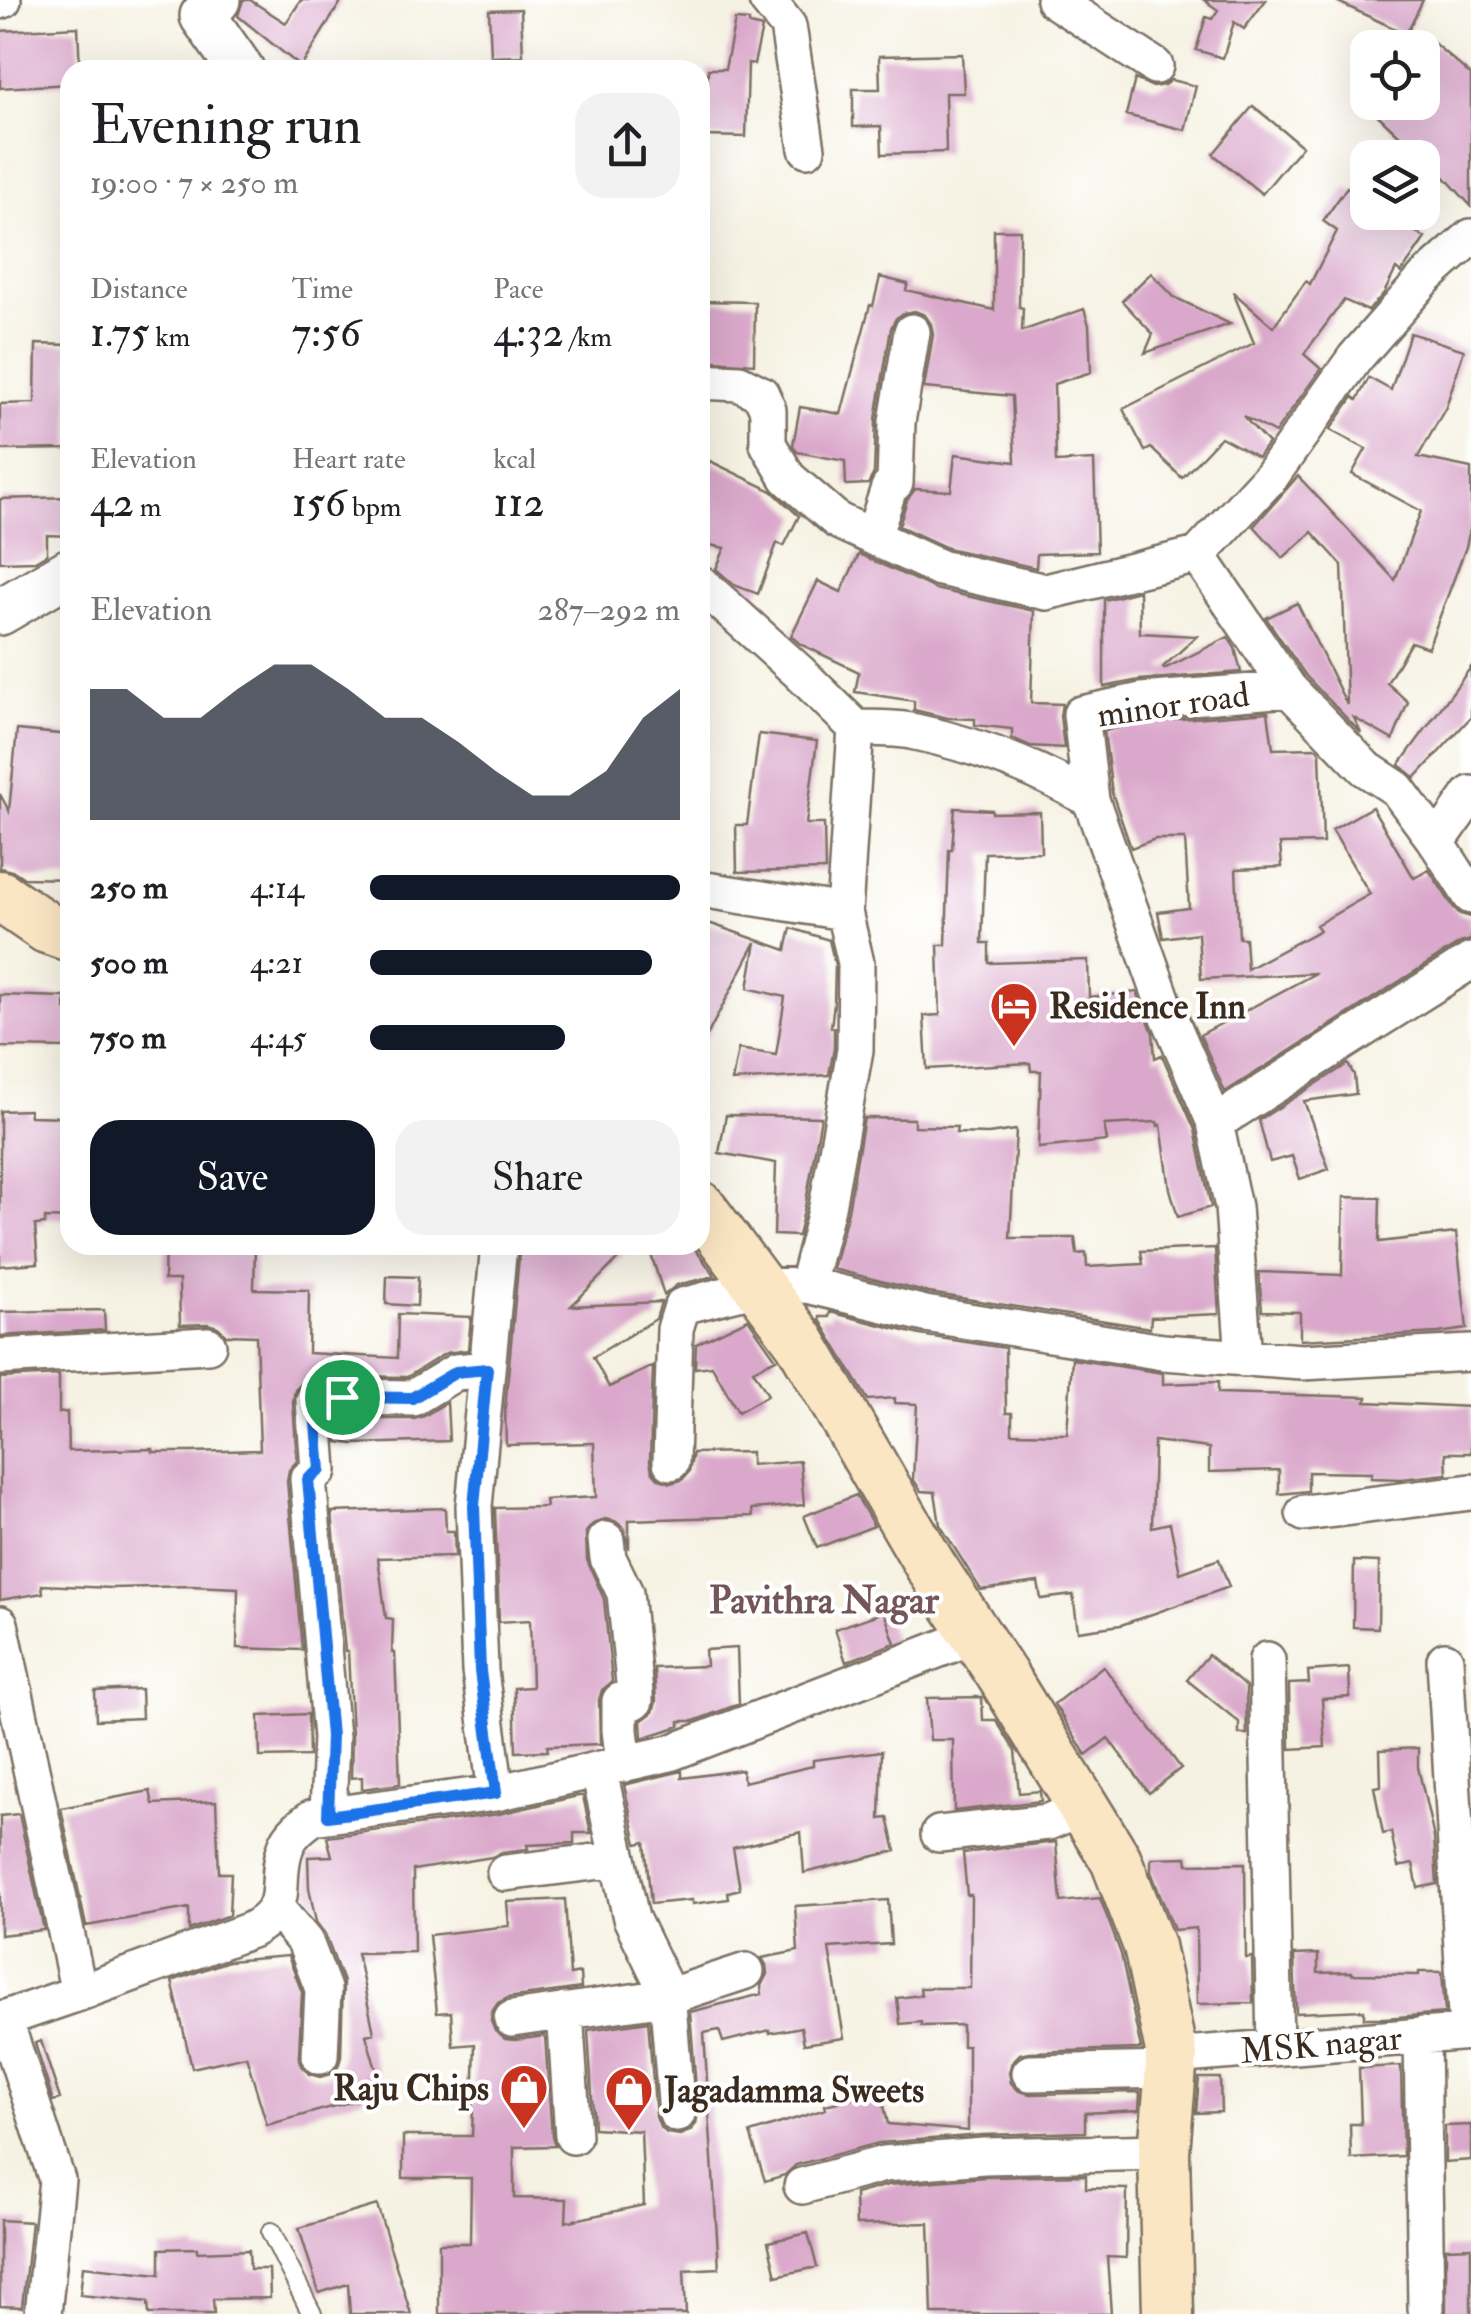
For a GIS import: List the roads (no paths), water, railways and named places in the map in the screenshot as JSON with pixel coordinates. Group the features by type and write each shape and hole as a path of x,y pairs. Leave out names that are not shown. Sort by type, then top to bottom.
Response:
{"main road":[{"path":"0,896 60,933"},
{"path":"710,1221 800,1342 930,1565 1116,1860 1149,1946 1171,2063 1164,2152 1168,2314"}],"street":[{"path":"767,0 788,26 807,149"},
{"path":"1054,0 1155,66"},
{"path":"200,5 235,60"},
{"path":"710,382 738,383 761,394 768,410 768,444 788,478 838,520 940,568 1046,592 1198,554 1271,476 1355,358 1425,278 1471,237"},
{"path":"872,537 889,488 895,483 897,422 912,332"},
{"path":"1198,554 1289,689 1366,768 1397,789 1471,896"},
{"path":"0,612 60,577"},
{"path":"710,592 856,728 908,730 980,749 1066,785 1091,800 1166,1010 1215,1122 1232,1207 1244,1359"},
{"name":"minor road","path":"1091,800 1081,714 1140,700 1289,689"},
{"path":"807,1285 828,1207 855,1050 856,963 844,912 856,728"},
{"path":"1437,843 1471,794"},
{"path":"710,891 844,912"},
{"path":"1215,1122 1471,961"},
{"path":"496,1793 480,1671 474,1506 497,1255"},
{"path":"671,1462 675,1328 682,1306 758,1287 807,1285 925,1314 1162,1352 1302,1362 1471,1353"},
{"path":"0,1357 208,1345"},
{"path":"328,1816 331,1736 308,1479 320,1470 314,1400 412,1398 456,1372 487,1369"},
{"path":"1304,1513 1471,1492"},
{"path":"606,1540 608,1558 625,1593 635,1693 635,1701 620,1702 620,1730 611,1767 618,1859 631,1918 667,1997 677,2114"},
{"path":"43,2314 57,2180 2,2019 251,1930 269,1920 276,1908 286,1847 297,1829 313,1817 496,1793 670,1753 976,1636"},
{"path":"2,1643 79,1993"},
{"path":"1267,1660 1275,2047"},
{"path":"1445,1660 1469,2032"},
{"path":"939,1834 1048,1822 1084,1807"},
{"path":"504,1873 618,1859"},
{"path":"276,1908 306,1942 323,1990 320,2056"},
{"path":"512,2019 667,1997 746,1970"},
{"path":"565,2011 573,2136"},
{"name":"MSK nagar","path":"1030,2073 1171,2063 1275,2047 1469,2032"},
{"path":"1422,2036 1426,2308"},
{"path":"802,2186 884,2164 984,2156 1164,2152"}],"lane":[{"path":"271,2232 312,2314"}],"place":[{"name":"Residence Inn","path":"1014,1048"},
{"name":"Raju Chips","path":"524,2130"},
{"name":"Jagadamma Sweets","path":"629,2132"}],"district":[{"name":"Pavithra Nagar","path":"824,1600"}]}
